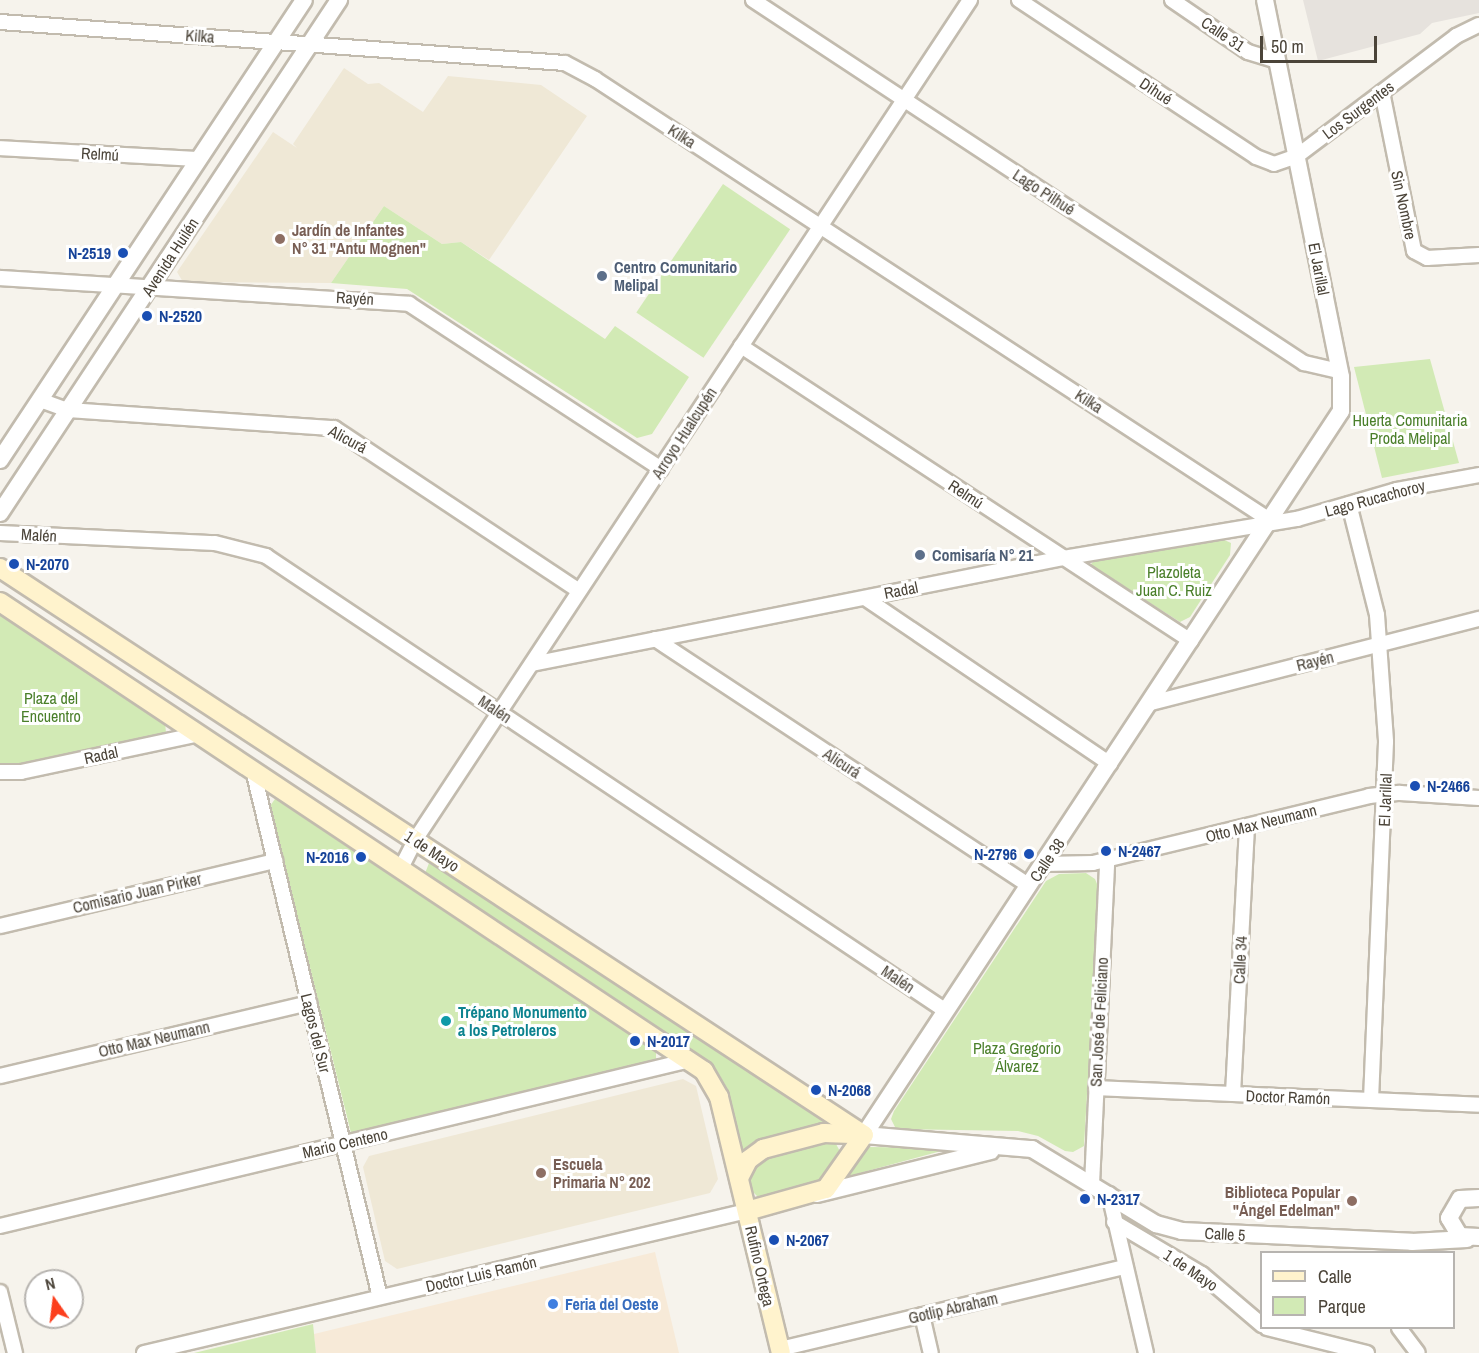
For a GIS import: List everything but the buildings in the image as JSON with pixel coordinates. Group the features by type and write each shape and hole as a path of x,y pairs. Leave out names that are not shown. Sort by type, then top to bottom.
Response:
{"main road":[{"name":"1 de Mayo","path":"0,568 864,1135"},
{"name":"1 de Mayo","path":"0,602 690,1060 716,1087 739,1178"},
{"name":"Calle 5","path":"739,1178 748,1160 763,1149 824,1133 864,1135"},
{"name":"Calle 38","path":"817,1194 833,1182 864,1135"},
{"name":"Rufino Ortega","path":"739,1178 780,1351"},
{"name":"Doctor Luis Ramón","path":"747,1211 817,1194"}],"street":[{"name":"Avenida Huilén","path":"0,460 304,0"},
{"name":"Avenida Huilén","path":"0,513 339,0"},
{"name":"Lago Pilhué","path":"753,0 1304,363 1340,371"},
{"name":"Arroyo Hualcupén","path":"401,868 415,840 970,0"},
{"name":"Dihué","path":"1018,0 1262,160 1274,164 1297,156"},
{"name":"Calle 31","path":"1172,0 1248,52 1277,61"},
{"name":"El Jarillal","path":"1265,0 1340,371 1343,400 1337,422 1271,521"},
{"name":"Kilka","path":"0,22 565,63 821,226 1271,521"},
{"name":"Los Surgentes","path":"1297,156 1456,36 1479,25"},
{"name":"Sin Nombre","path":"1382,92 1414,251 1427,258 1479,255"},
{"name":"Relmú","path":"0,148 199,159"},
{"name":"Rayén","path":"0,278 409,303 661,469"},
{"name":"Relmú","path":"741,346 1191,641"},
{"name":"Alicurá","path":"39,400 68,410 334,428 579,591"},
{"name":"Lago Rucachoroy","path":"1271,521 1310,516 1349,504 1479,475"},
{"name":"El Jarillal","path":"1349,504 1380,644 1386,794 1371,1100"},
{"name":"Radal","path":"532,664 1063,558 1271,521"},
{"name":"Calle 38","path":"864,1135 1271,521"},
{"name":"Malén","path":"0,533 215,543 249,550 277,562 946,1011"},
{"path":"865,598 1110,764"},
{"name":"Rayén","path":"1151,703 1479,619"},
{"name":"Alicurá","path":"655,639 1029,886"},
{"name":"Radal","path":"1,772 200,734"},
{"name":"Lagos del Sur","path":"253,770 380,1297"},
{"name":"Otto Max Neumann","path":"1044,864 1107,860 1386,794 1479,798"},
{"name":"Calle 34","path":"1233,1094 1248,826"},
{"name":"San José de Feliciano","path":"1092,1184 1107,860"},
{"name":"Comisario Juan Pirker","path":"0,926 275,861"},
{"name":"Otto Max Neumann","path":"0,1076 309,1002"},
{"name":"Mario Centeno","path":"0,1226 690,1060"},
{"name":"Doctor Ramón","path":"1096,1088 1479,1105"},
{"name":"Calle 5","path":"864,1135 1006,1147 1044,1154 1156,1224 1182,1232 1392,1247 1475,1239"},
{"name":"Calle 5","path":"817,1194 1006,1147"},
{"path":"1109,1194 1146,1353"},
{"path":"1475,1239 1450,1225 1451,1210 1460,1199 1479,1198"},
{"name":"Doctor Luis Ramón","path":"144,1353 747,1211"},
{"name":"1 de Mayo","path":"1114,1222 1202,1274 1260,1323"},
{"name":"Gotlip Abraham","path":"780,1351 1125,1267"},
{"path":"0,1292 15,1353"},
{"path":"922,1315 931,1353"},
{"path":"1272,1329 1367,1353"},
{"path":"1400,1329 1418,1353"},
{"path":"1307,1353 1310,1339"}],"shaded area":[{"path":"1303,0 1479,0 1479,13 1432,23 1420,34 1318,61"},
{"path":"344,68 368,84 379,83 423,112 448,76 541,85 587,116 489,260 461,242 442,244 384,206 331,283 183,282 177,272 273,132 297,148 293,144"},
{"name":"Escuela Primaria N° 202","path":"683,1079 696,1086 718,1179 710,1193 397,1269 385,1261 363,1167 369,1156"},
{"name":"Feria del Oeste","path":"655,1252 679,1353 316,1353 314,1334"}],"green space":[{"path":"723,184 790,229 703,358 636,313"},
{"path":"384,206 442,244 461,242 605,339 615,326 689,377 652,434 637,438 407,289 331,283"},
{"name":"Huerta Comunitaria Proda Melipal","path":"1430,359 1459,463 1382,478 1354,367"},
{"name":"Plazoleta Juan C. Ruiz","path":"1220,538 1231,543 1230,555 1190,617 1180,622 1090,565 1095,560"},
{"name":"Plaza del Encuentro","path":"0,612 165,722 166,733 18,766 0,766"},
{"path":"275,799 282,800 656,1049 656,1060 351,1133 270,806"},
{"path":"429,863 826,1119 827,1123 743,1154 727,1088 718,1073 424,876"},
{"name":"Plaza Gregorio Álvarez","path":"1086,873 1095,879 1099,889 1084,1146 1073,1152 1065,1151 1038,1136 1018,1131 896,1129 891,1119 894,1111 1046,881 1059,874"},
{"path":"821,1142 836,1144 842,1155 826,1180 766,1197 757,1196 750,1189 748,1172 759,1159"},
{"path":"869,1147 942,1148 945,1150 845,1177"},
{"path":"313,1324 316,1353 194,1353"}],"place":[{"name":"Jardín de Infantes N° 31 \"Antu Mognen\"","path":"280,239"},
{"name":"N-2519","path":"123,253"},
{"name":"Centro Comunitario Melipal","path":"602,276"},
{"name":"N-2520","path":"147,316"},
{"name":"Comisaría N° 21","path":"920,555"},
{"name":"N-2070","path":"14,564"},
{"name":"N-2466","path":"1415,786"},
{"name":"N-2467","path":"1106,851"},
{"name":"N-2796","path":"1029,854"},
{"name":"N-2016","path":"361,857"},
{"name":"Trépano Monumento a los Petroleros","path":"446,1021"},
{"name":"N-2017","path":"635,1041"},
{"name":"N-2068","path":"816,1090"},
{"name":"Escuela Primaria N° 202","path":"541,1173"},
{"name":"N-2317","path":"1085,1199"},
{"name":"Biblioteca Popular \"Ángel Edelman\"","path":"1352,1201"},
{"name":"N-2067","path":"774,1240"},
{"name":"Feria del Oeste","path":"553,1304"}]}
